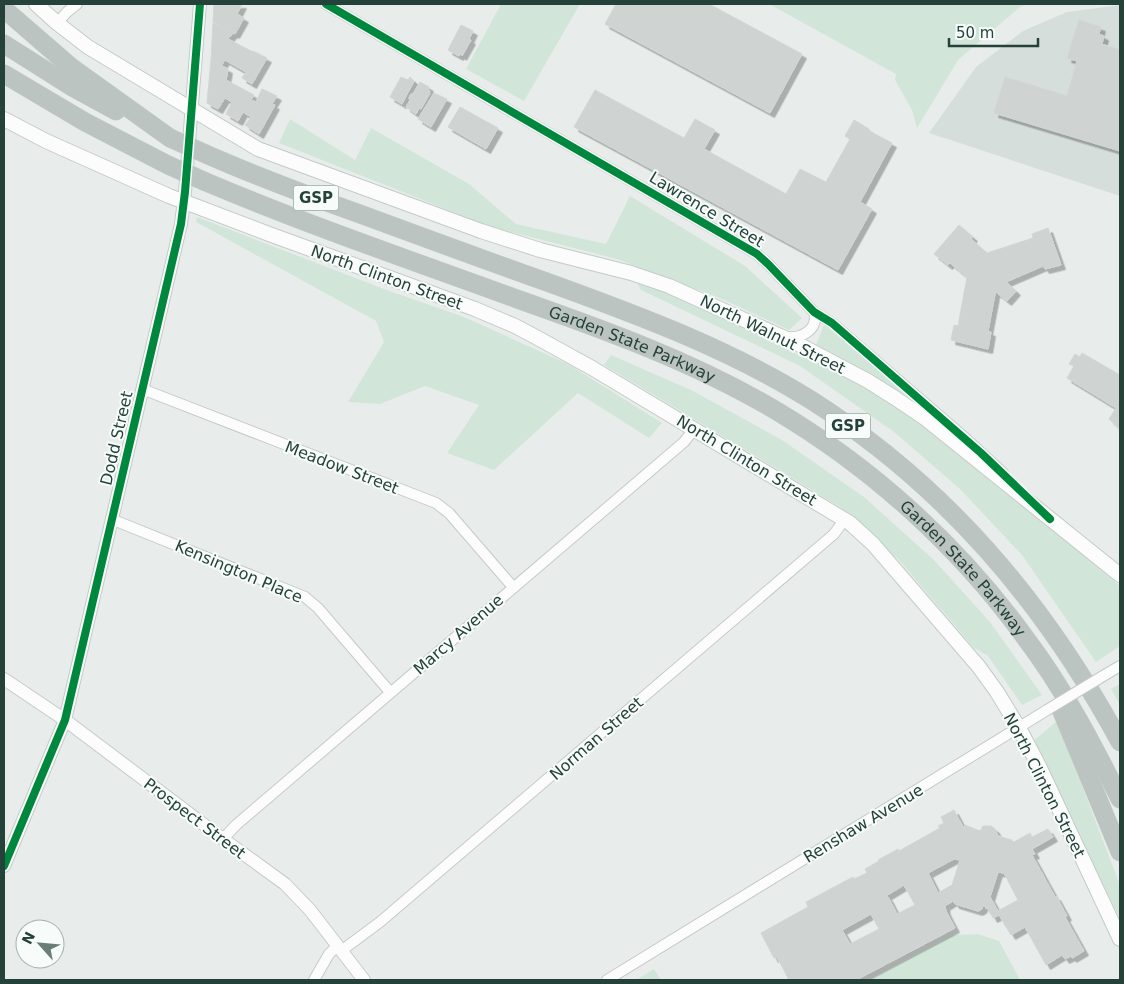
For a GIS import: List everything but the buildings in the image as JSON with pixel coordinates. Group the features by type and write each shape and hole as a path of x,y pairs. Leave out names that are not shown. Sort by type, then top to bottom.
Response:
{"highway":[{"path":"4,9 71,67 170,138"},
{"name":"Garden State Parkway","path":"4,44 90,97 170,138 208,155 269,181 633,315 718,350 792,389 862,436 911,475 943,504 1000,565 1040,614 1077,667 1120,742"},
{"name":"Garden State Parkway","path":"4,74 85,122 168,165 206,182 411,261 599,328 680,361 744,392 806,429 880,484 912,512 973,572 1022,632 1073,709 1120,798"},
{"path":"1038,656 1120,852"}],"main road":[{"name":"North Walnut Street","path":"36,4 88,47 258,149 481,231 540,250 610,267 656,281 784,337 895,398 940,430 1120,575"},
{"name":"North Clinton Street","path":"4,119 46,142 139,184 482,311 580,361 845,519 873,544 979,667 993,686 1019,728 1039,766 1120,939"}],"street":[{"path":"57,23 78,4"},
{"name":"Dodd Street","path":"4,866 64,720 181,224 200,4"},
{"name":"Lawrence Street","path":"326,4 751,250 768,264 814,312 832,323 956,431 1050,519"},
{"path":"784,337 796,338 805,334 814,323 816,315 814,312"},
{"name":"Meadow Street","path":"142,389 436,503 449,514 513,587"},
{"name":"Marcy Avenue","path":"223,839 236,825 390,692 684,442 694,429"},
{"name":"Kensington Place","path":"112,519 305,598 318,608 390,692"},
{"name":"Norman Street","path":"314,980 329,954 380,922 826,541 838,530 845,519"},
{"name":"Renshaw Avenue","path":"606,980 1120,666"},
{"name":"Prospect Street","path":"4,679 64,720 285,884 310,910 364,980"}],"shaded area":[{"path":"1120,5 1120,196 929,133 976,67 1023,31 1067,12"}],"green space":[{"path":"497,4 580,4 524,101 466,69 500,6"},
{"path":"769,4 1028,4 1020,7 958,60 917,128 912,110 895,80 896,74"},
{"path":"290,119 355,160 371,128 469,184 516,224 606,244 630,196 745,266 802,318 789,330 722,299 617,259 491,227 279,143"},
{"path":"197,217 384,289 464,317 568,364 662,423 649,438 578,393 494,470 447,453 479,405 425,386 380,404 348,402 384,342 376,321 196,222"},
{"path":"635,279 736,324 871,390 946,441 1120,586 1120,646 1096,662 1022,555 960,489 894,432 800,366 641,290"},
{"path":"824,325 911,398 816,345"},
{"path":"611,355 691,390 782,440 864,497 934,560 990,622 1042,695 1022,705 988,656 974,648 898,559 840,507 604,365"},
{"path":"1120,684 1120,705 1111,689"},
{"path":"1057,721 1120,885 1120,919 1033,741"},
{"path":"978,934 999,941 1020,980 869,980 954,935"},
{"path":"654,969 661,980 636,980"}],"cycle path":[{"path":"4,866 65,720 181,224 200,4"},
{"path":"326,4 757,254 814,312 832,323 981,453 1050,519"}]}
